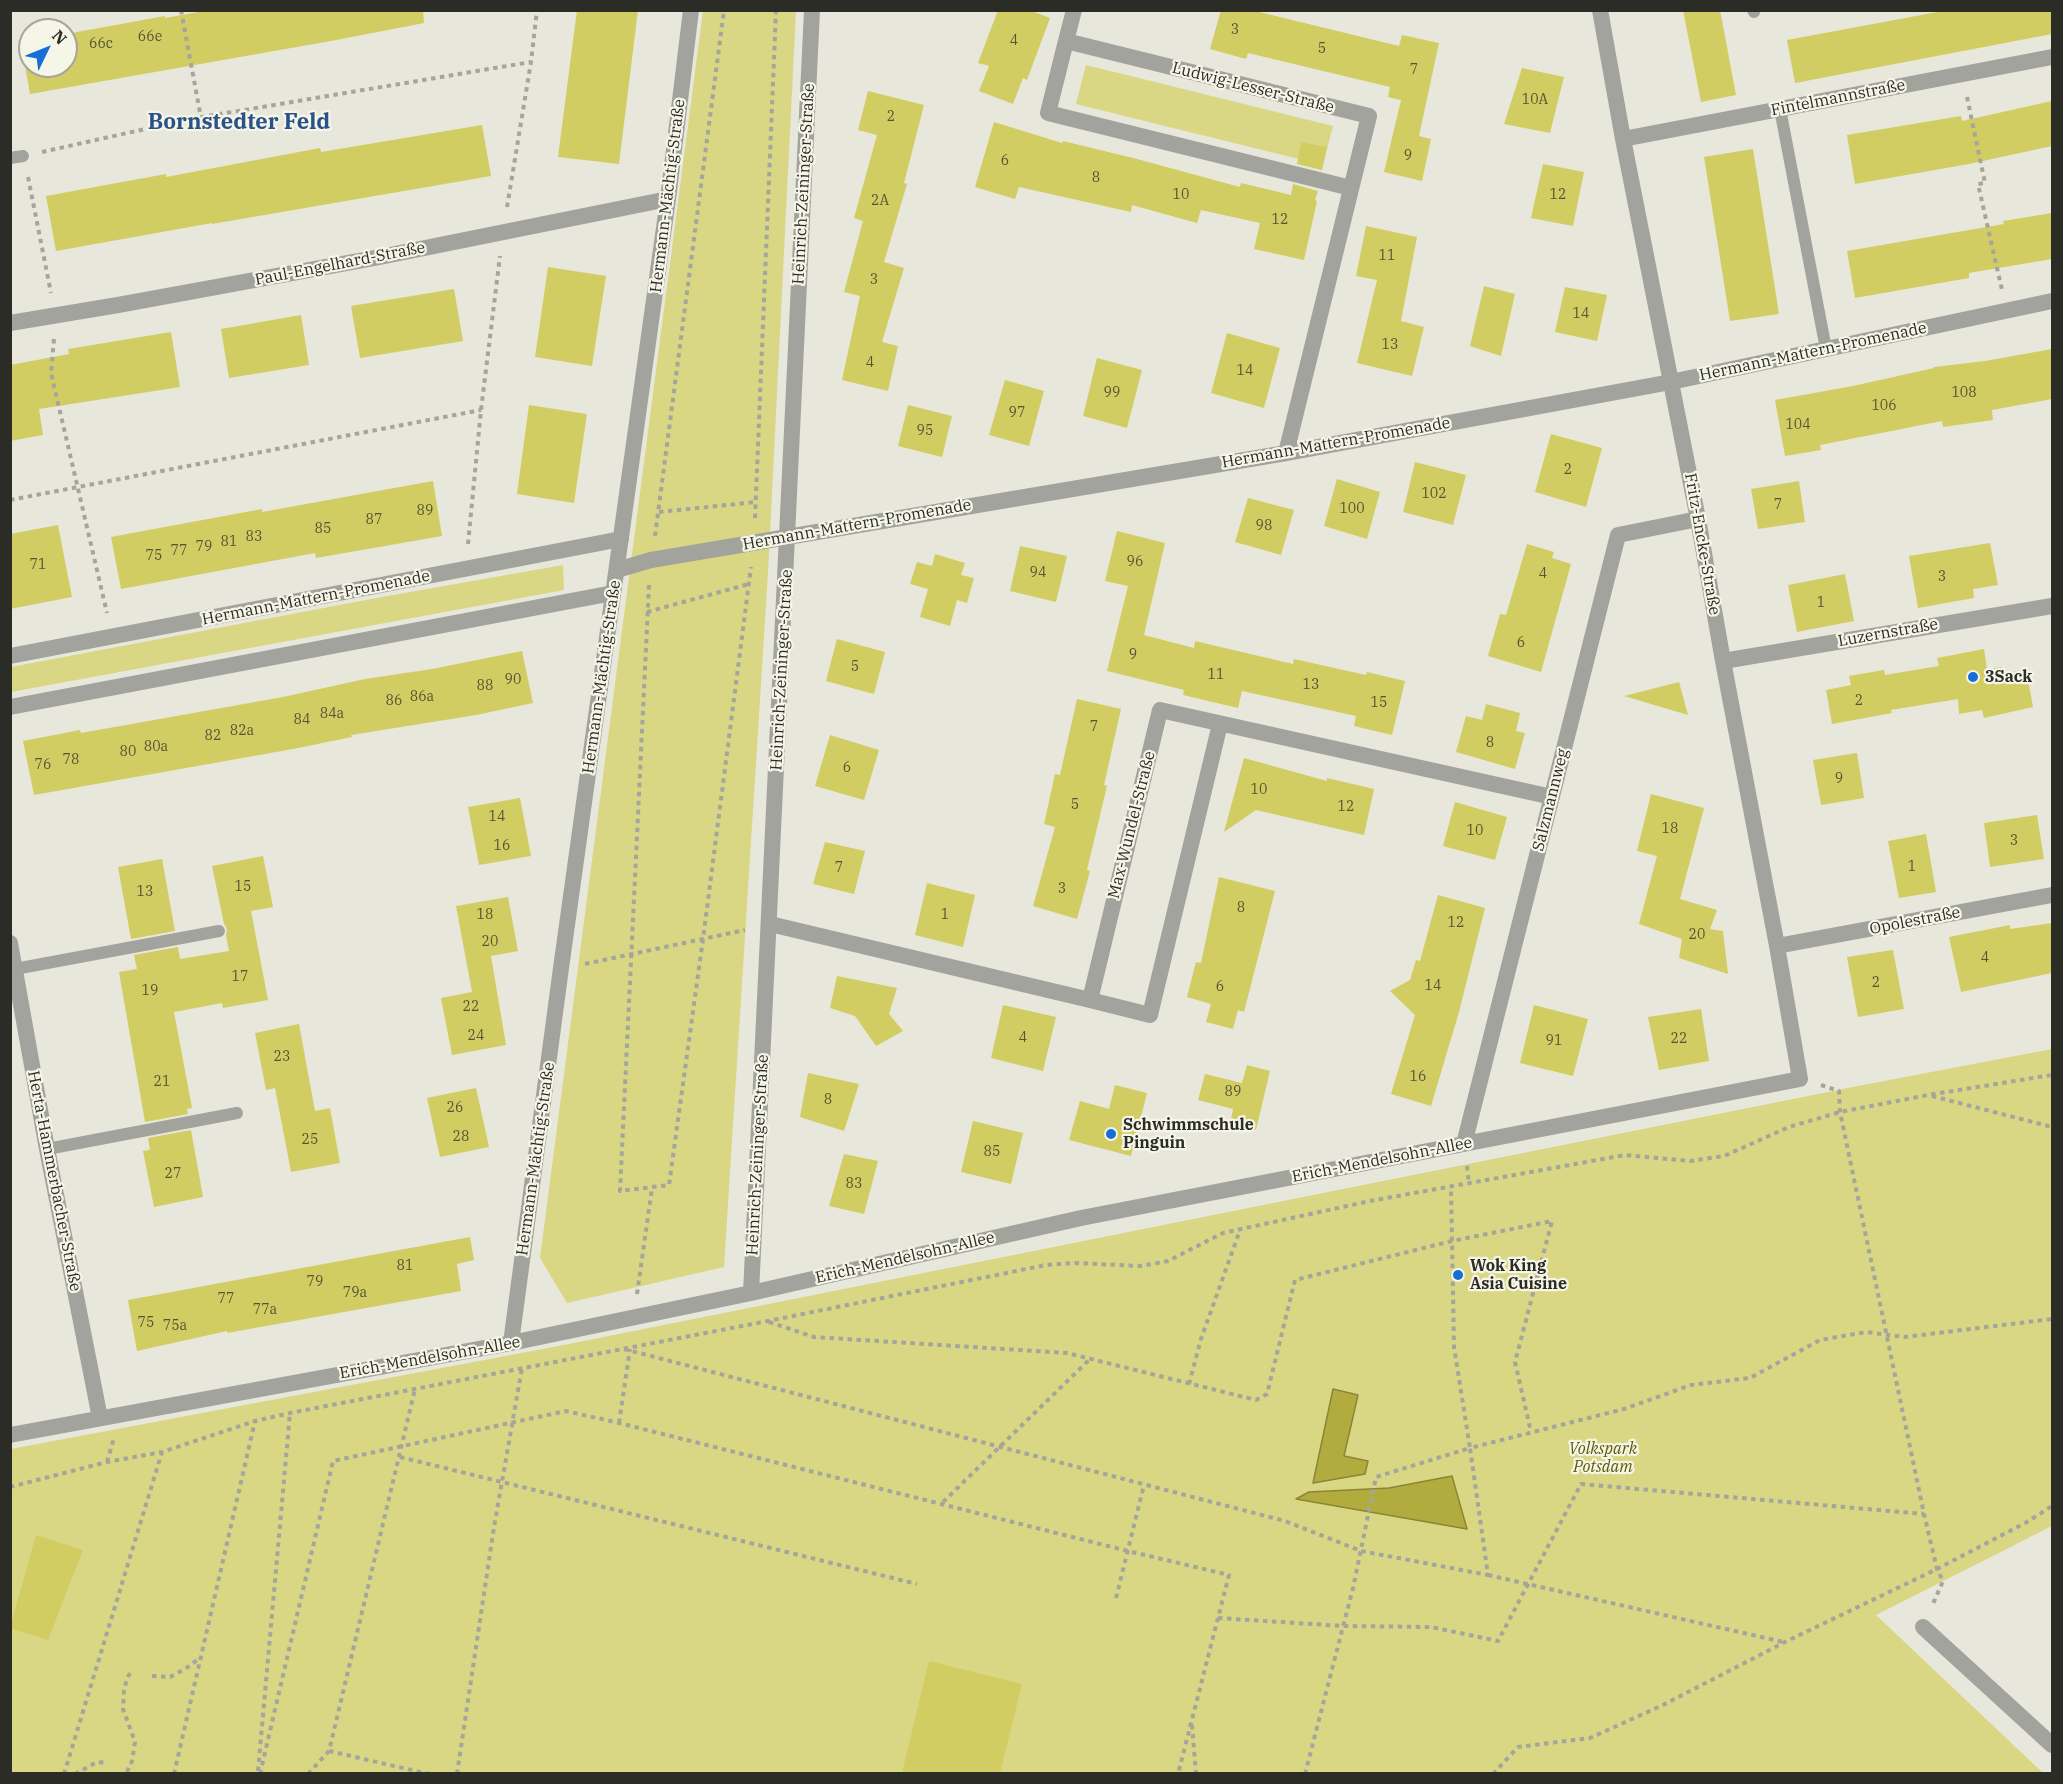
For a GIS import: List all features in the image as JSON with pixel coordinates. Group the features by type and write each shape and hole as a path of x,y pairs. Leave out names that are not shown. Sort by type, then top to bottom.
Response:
{"street":[{"name":"Hermann-Mächtig-Straße","path":"511,1343 668,199 691,10"},
{"name":"Heinrich-Zeininger-Straße","path":"751,1293 789,537 812,10"},
{"path":"1074,10 1048,113 1351,188"},
{"name":"Fritz-Encke-Straße","path":"1600,10 1623,139 1698,519 1800,1079"},
{"name":"Ludwig-Lesser-Straße","path":"1066,41 1369,116 1286,453"},
{"name":"Fintelmannstraße","path":"1623,139 2052,57"},
{"name":"Paul-Engelhard-Straße","path":"10,322 118,305 668,199"},
{"name":"Hermann-Mattern-Promenade","path":"617,570 651,560 1286,453 1671,382 2052,301"},
{"name":"Salzmannweg","path":"1464,1144 1618,535 1698,519"},
{"name":"Hermann-Mattern-Promenade","path":"10,656 621,539"},
{"path":"10,706 613,593"},
{"name":"Luzernstraße","path":"1723,661 2052,606"},
{"name":"Max-Wundel-Straße","path":"1090,1000 1160,710 1552,797"},
{"path":"770,924 1150,1015 1220,724"},
{"name":"Opolestraße","path":"1777,946 2052,895"},
{"name":"Herta-Hammerbacher-Straße","path":"10,943 47,1149 100,1418"},
{"name":"Erich-Mendelsohn-Allee","path":"10,1434 511,1343 751,1293 1081,1218 1800,1079"},
{"path":"1923,1627 2052,1745"}],"lane":[{"path":"1780,109 1826,349"},
{"path":"10,158 23,156"},
{"path":"15,969 219,931"},
{"path":"47,1149 237,1113"}],"path":[{"path":"181,10 201,118"},
{"path":"466,570 481,410 503,232 531,62 537,10"},
{"path":"724,10 651,560 620,1191 669,1185 704,939 754,543 776,10"},
{"path":"113,637 51,373 56,315 23,156 201,118 531,62"},
{"path":"1962,75 1985,183 1978,184 2006,311"},
{"path":"10,500 481,410"},
{"path":"659,512 756,502"},
{"path":"647,612 749,584"},
{"path":"561,968 770,924"},
{"path":"10,1487 107,1462 162,1452 255,1421 290,1413 1046,1265 1075,1263 1141,1266 1168,1261 1223,1233 1370,1201 1625,1155 1690,1161 1724,1156 1789,1127 1840,1112 2052,1075"},
{"path":"1839,1090 1840,1112 1886,1336 1924,1514 1937,1569 1943,1581 1923,1627"},
{"path":"1928,1095 2052,1127"},
{"path":"1451,1187 1454,1347 1488,1575"},
{"path":"651,1198 652,1188"},
{"path":"768,1321 814,1337 1067,1353 1256,1400 1267,1394 1295,1280 1452,1241 1552,1221 1515,1362 1531,1432"},
{"path":"1190,1384 1201,1339 1240,1230"},
{"path":"1305,1773 1361,1551 1376,1477 1470,1448 1624,1409 1691,1385 1750,1378 1820,1340 1866,1332 1905,1337 2052,1318"},
{"path":"621,1348 1285,1521 1361,1551 1488,1575 1785,1642"},
{"path":"942,1503 1090,1358"},
{"path":"457,1773 501,1482 522,1368"},
{"path":"308,1773 329,1751 416,1389"},
{"path":"259,1773 333,1461 566,1411 619,1422 1229,1575 1178,1773"},
{"path":"259,1773 290,1413"},
{"path":"174,1773 255,1421"},
{"path":"64,1773 162,1452"},
{"path":"400,1457 917,1584"},
{"path":"1218,1618 1343,1626 1431,1628 1498,1641 1581,1484 1924,1514"},
{"path":"1116,1598 1144,1485"},
{"path":"1493,1773 1518,1747 1590,1738 1663,1705 1785,1642 1937,1569 2027,1522 2052,1506"},
{"path":"152,1677 170,1677 201,1657"},
{"path":"127,1772 132,1761 135,1743 123,1708 124,1691 131,1672"},
{"path":"1192,1722 1196,1773"},
{"path":"329,1751 429,1773"},
{"path":"75,1773 97,1762 108,1763"}],"green space":[{"path":"703,11 796,11 768,573 724,1267 567,1303 540,1258"},
{"path":"1086,65 1333,126 1323,165 1076,104"},
{"path":"563,565 564,590 11,692 11,667"},
{"name":"Volkspark Potsdam","path":"2052,1049 2052,1526 1876,1615 2043,1773 11,1774 11,1449 564,1345"}],"shaded area":[{"path":"1333,1389 1358,1395 1344,1456 1368,1461 1365,1474 1313,1483"},
{"path":"1452,1476 1467,1529 1296,1499 1309,1492 1389,1488"}],"building":[{"path":"210,10 423,10 424,23 30,94 27,78 78,78 78,32 165,16 165,18"},
{"path":"577,10 638,10 619,164 558,157"},
{"path":"998,10 1029,10 1050,18 1027,80 1023,78 1013,104 979,91 989,66 978,63"},
{"path":"1221,10 1251,10 1399,46 1402,35 1439,43 1419,136 1431,139 1422,181 1384,172 1401,100 1388,97 1390,87 1248,53 1246,59 1210,49"},
{"path":"1683,10 1720,10 1736,95 1701,102"},
{"path":"1948,10 2052,10 2052,34 1795,83 1787,40"},
{"path":"1522,68 1564,77 1550,133 1504,124"},
{"path":"868,91 924,105 904,183 907,184 884,262 904,268 882,342 898,346 888,391 842,380 860,296 844,292 863,221 854,218 877,135 858,130"},
{"path":"2052,101 2052,146 1969,164 1855,184 1847,135 1961,116 1962,121"},
{"path":"994,122 1062,143 1063,141 1137,159 1240,187 1241,183 1291,195 1293,184 1318,191 1304,260 1254,249 1260,223 1201,210 1197,223 1132,205 1131,212 1019,187 1015,199 975,187"},
{"path":"482,125 491,176 56,251 46,196 166,174 166,177 320,148 321,152"},
{"path":"1301,142 1327,147 1322,170 1297,164"},
{"path":"1753,149 1779,314 1730,321 1704,157"},
{"path":"1543,164 1584,172 1573,226 1531,218"},
{"path":"2052,213 2052,259 1969,273 1969,278 1855,298 1847,251 2004,224 2003,221"},
{"path":"1366,226 1417,237 1401,321 1424,327 1412,376 1357,363 1377,280 1356,276"},
{"path":"548,267 606,276 592,366 535,357"},
{"path":"1484,286 1515,294 1501,356 1470,346"},
{"path":"1565,287 1607,295 1597,341 1555,332"},
{"path":"454,289 463,341 360,358 351,306"},
{"path":"301,315 309,365 229,378 221,329"},
{"path":"171,332 180,387 39,409 43,435 10,441 10,365 69,354 68,349"},
{"path":"1227,333 1280,348 1264,408 1211,393"},
{"path":"2052,349 2052,399 1992,410 1993,420 1943,427 1942,421 1820,445 1821,450 1785,456 1775,400 1853,386 1934,367"},
{"path":"1097,358 1142,370 1127,428 1083,416"},
{"path":"1005,380 1044,391 1029,446 989,435"},
{"path":"529,405 587,414 574,503 517,494"},
{"path":"908,405 952,416 942,457 898,446"},
{"path":"1551,434 1602,448 1586,507 1535,492"},
{"path":"1415,462 1466,475 1453,525 1403,512"},
{"path":"1337,479 1380,492 1367,539 1324,526"},
{"path":"433,481 442,536 316,558 315,553 121,589 111,537"},
{"path":"1799,481 1805,522 1758,529 1751,489"},
{"path":"1248,498 1294,510 1281,555 1235,542"},
{"path":"58,525 72,597 10,609 10,534"},
{"path":"1117,531 1165,543 1144,635 1194,648 1195,641 1293,664 1294,659 1405,681 1392,735 1354,726 1356,716 1242,691 1238,708 1183,695 1184,690 1107,671 1128,586 1105,581"},
{"path":"1990,543 1998,585 1973,589 1974,598 1918,608 1909,556"},
{"path":"1527,544 1554,552 1552,558 1571,564 1541,672 1488,656 1500,614 1506,615"},
{"path":"1020,546 1067,556 1056,602 1010,591"},
{"path":"935,554 965,563 961,575 974,578 967,603 957,600 950,626 920,617 928,589 910,584 917,562 932,566"},
{"path":"1845,574 1854,621 1797,632 1788,585"},
{"path":"837,639 885,652 874,694 826,681"},
{"path":"1984,649 1987,669 2002,667 2003,674 2026,669 2033,707 1984,718 1982,710 1959,714 1958,699 1891,710 1892,713 1832,724 1826,690 1851,685 1849,676 1884,670 1885,675 1939,666 1937,658"},
{"path":"522,651 533,703 34,795 23,741 283,697 365,679 432,669"},
{"path":"1679,682 1688,715 1624,696"},
{"path":"1077,699 1121,709 1104,785 1107,786 1087,870 1090,871 1077,919 1033,906 1055,827 1044,824 1055,774 1060,775"},
{"path":"1486,704 1520,713 1516,731 1525,733 1515,769 1456,752 1466,716 1482,720"},
{"path":"830,735 879,750 864,800 815,786"},
{"path":"1857,753 1864,798 1821,805 1813,760"},
{"path":"1244,758 1327,781 1327,778 1374,789 1364,835 1256,810 1224,832"},
{"path":"1651,794 1704,808 1680,899 1717,910 1710,929 1723,931 1728,974 1679,958 1682,939 1639,924 1657,856 1637,851"},
{"path":"520,798 531,856 479,865 468,807"},
{"path":"1455,802 1507,817 1495,860 1443,846"},
{"path":"2037,815 2044,859 1990,867 1984,823"},
{"path":"1926,834 1936,892 1899,898 1888,841"},
{"path":"825,842 865,851 854,894 813,884"},
{"path":"263,856 273,907 251,911 268,1000 223,1008 222,1003 174,1012 192,1108 187,1109 188,1114 145,1122 119,972 137,969 134,955 178,947 180,959 229,951 227,929 212,866"},
{"path":"162,859 175,931 131,939 118,867"},
{"path":"1219,877 1275,891 1244,1012 1238,1010 1233,1029 1206,1022 1211,1004 1187,997 1196,962 1201,963"},
{"path":"927,883 975,895 963,947 915,935"},
{"path":"1438,895 1485,908 1459,1012 1431,1106 1391,1094 1415,1015 1390,991 1410,980 1416,960 1420,961"},
{"path":"508,897 518,951 491,956 506,1045 452,1055 441,998 472,992 456,906"},
{"path":"2052,923 2052,973 1961,992 1949,937 2010,925 2010,929"},
{"path":"1893,950 1904,1009 1858,1017 1847,957"},
{"path":"837,976 897,988 889,1014 903,1031 876,1046 855,1016 830,1008"},
{"path":"1003,1005 1056,1017 1043,1071 991,1058"},
{"path":"1534,1005 1588,1019 1573,1076 1520,1063"},
{"path":"1701,1009 1709,1061 1659,1070 1648,1017"},
{"path":"299,1024 315,1111 330,1108 340,1163 291,1172 275,1088 266,1090 255,1033"},
{"path":"1247,1065 1270,1071 1256,1130 1230,1124 1233,1109 1198,1100 1205,1074 1242,1083"},
{"path":"808,1073 859,1084 844,1131 800,1117"},
{"path":"1115,1085 1147,1093 1131,1156 1069,1140 1080,1101 1109,1109"},
{"path":"476,1088 489,1147 440,1157 427,1098"},
{"path":"973,1121 1023,1133 1011,1184 961,1172"},
{"path":"191,1130 203,1197 154,1207 143,1151 150,1150 148,1138"},
{"path":"844,1154 878,1161 864,1214 829,1206"},
{"path":"470,1237 474,1260 457,1264 461,1291 227,1333 227,1331 137,1351 128,1300"},
{"path":"36,1535 83,1550 48,1640 10,1628"},
{"path":"929,1661 1022,1684 1000,1773 902,1773"}],"place":[{"name":"3Sack","path":"1973,677"},
{"name":"Schwimmschule Pinguin","path":"1111,1134"},
{"name":"Wok King Asia Cuisine","path":"1458,1275"}],"district":[{"name":"Bornstedter Feld","path":"239,123"}]}
